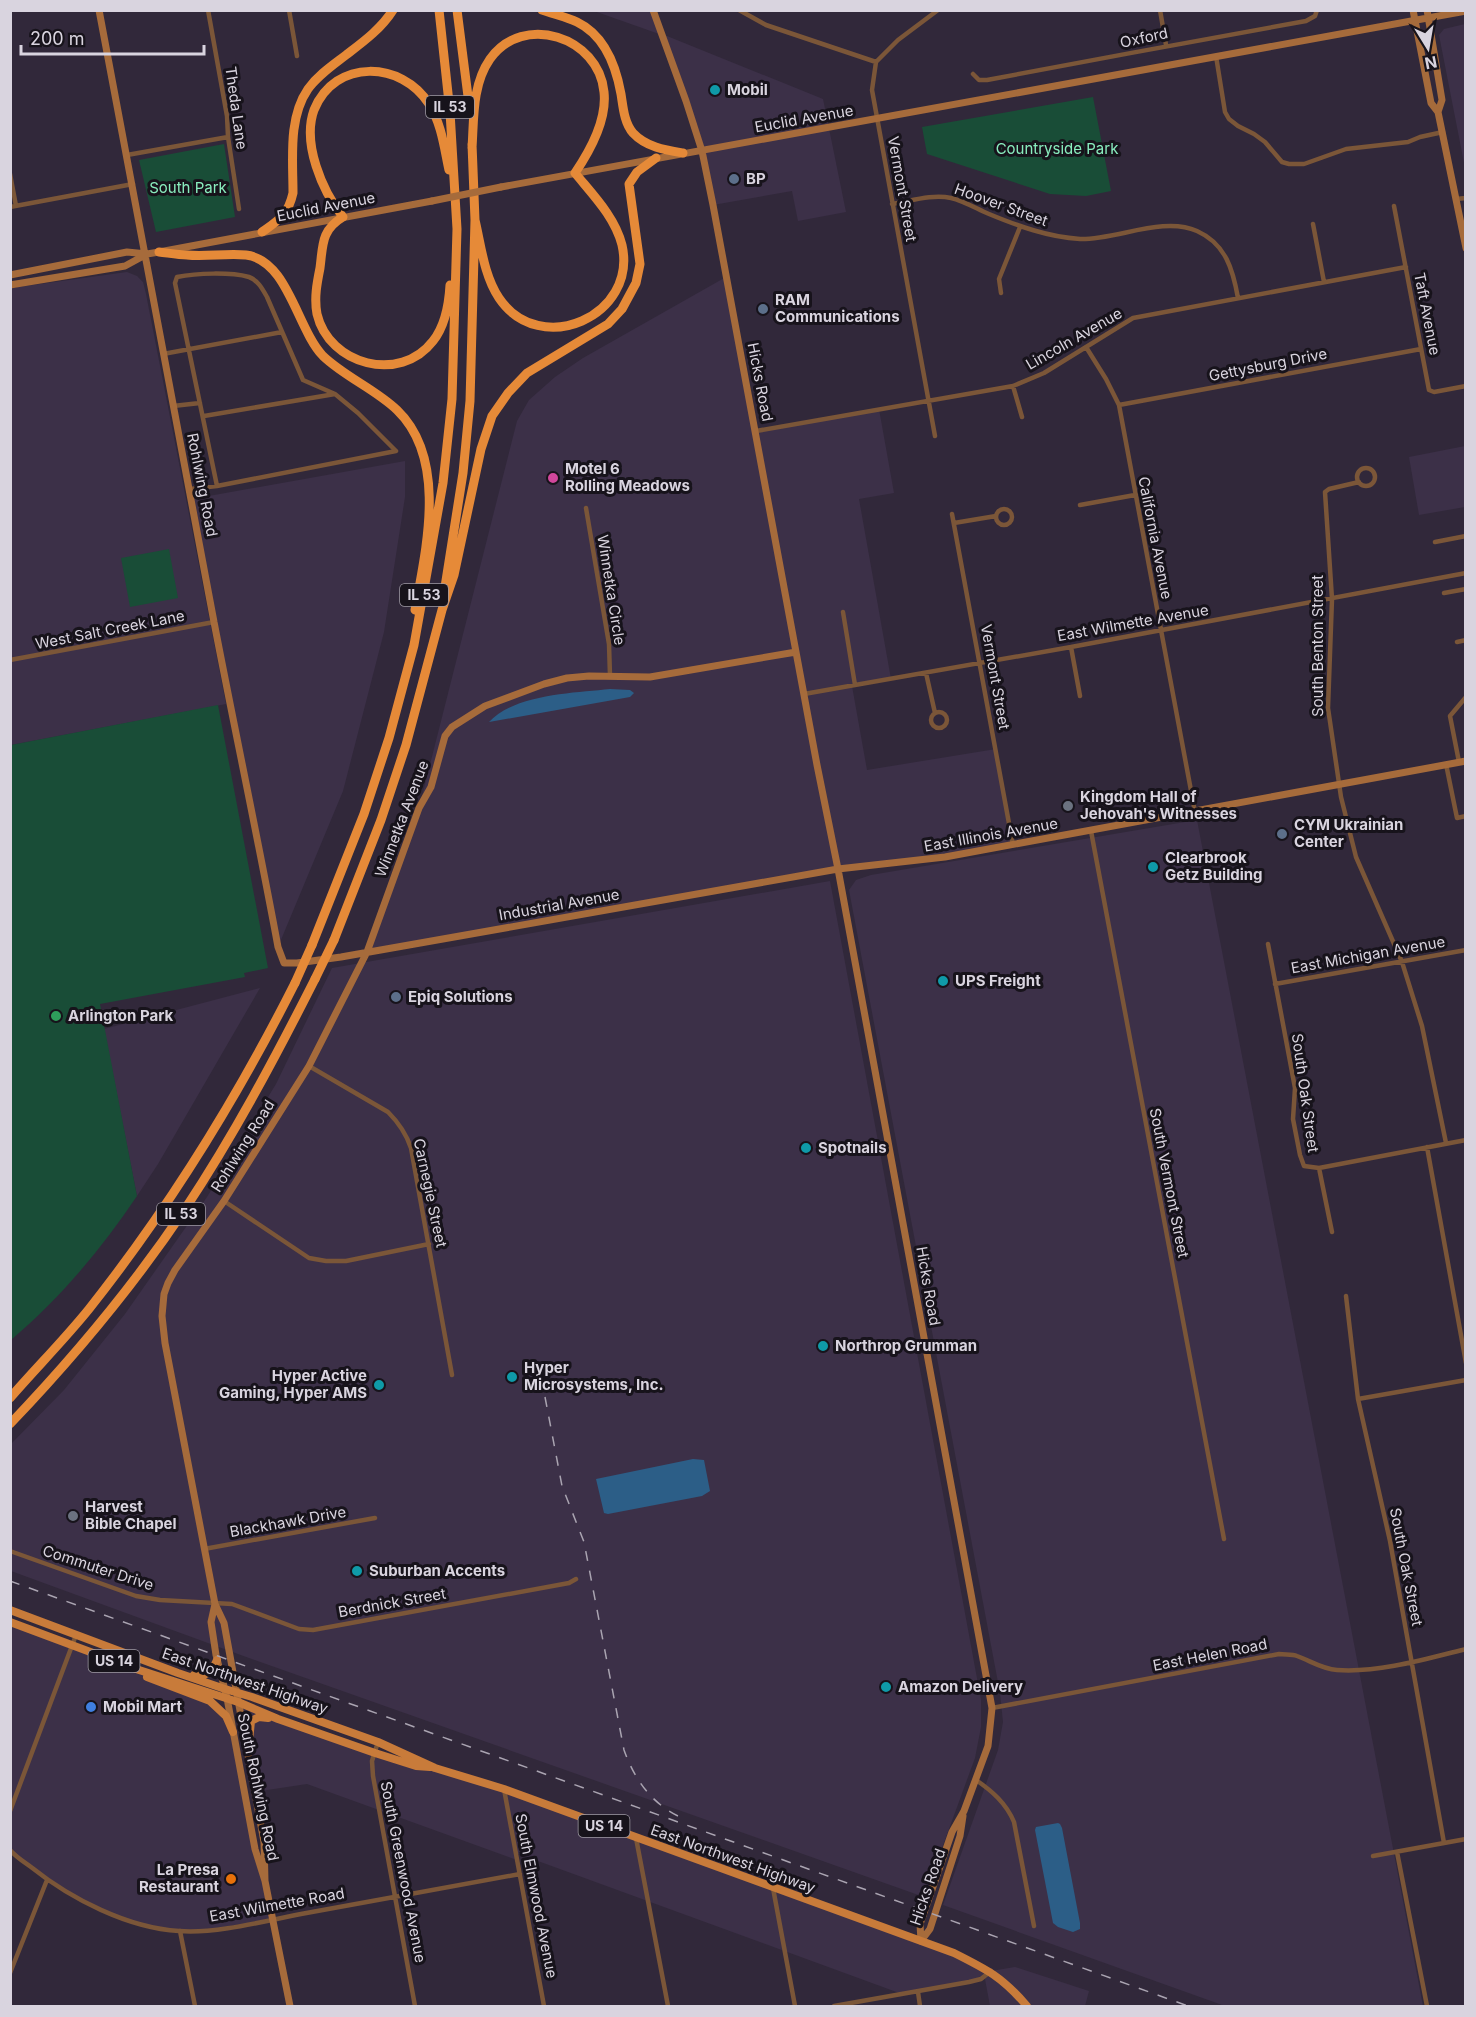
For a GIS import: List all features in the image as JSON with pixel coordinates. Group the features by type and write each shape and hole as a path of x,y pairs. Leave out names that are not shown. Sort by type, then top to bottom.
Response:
{"highway":[{"path":"262,232 287,212 291,202 294,127 299,107 308,90 324,72 371,35 393,10"},
{"name":"IL 53","path":"10,1398 87,1311 153,1224 251,1066 295,983 312,945 364,814 388,738 414,645 439,512 452,399 457,229 450,112 439,10"},
{"name":"IL 53","path":"10,1424 93,1330 161,1243 184,1210 255,1094 334,940 381,820 406,745 442,610 462,483 470,401 476,220 469,106 457,10"},
{"path":"542,10 578,22 597,38 610,57 618,80 626,118 633,133 647,144 683,153"},
{"path":"472,148 475,100 482,77 491,58 507,43 517,38 539,34 556,36 574,44 590,57 600,73 605,92 603,111 583,161 575,173 616,228 624,261 620,280 602,309 579,324 557,327 537,325 522,320 506,307 496,294 490,279 476,220"},
{"path":"456,204 442,133 428,102 414,86 396,75 379,71 360,72 344,78 326,93 315,108 310,141 312,152 330,197 343,217 328,229 324,238 316,298 318,318 328,337 344,353 362,362 381,365 402,362 428,347 440,329 445,315 457,229"},
{"path":"442,610 454,575 481,449 492,416 508,393 527,373 608,324 622,309 636,283 640,264 629,184 637,172 656,158"},
{"path":"159,252 187,255 246,255 261,259 277,274 310,338 321,354 389,403 408,424 424,460 430,505 414,616 414,645"}],"main road":[{"name":"Rohlwing Road","path":"99,10 147,254 163,354 214,622 278,947 284,963"},
{"name":"Hicks Road","path":"653,10 702,151 838,869 992,1708 988,1746 964,1811 952,1832 920,1924 921,1941"},
{"path":"1413,10 1431,103 1438,112 1443,132 1466,248"},
{"name":"Euclid Avenue","path":"147,254 1414,19 1427,14 1466,11"},
{"path":"1427,14 1442,100 1438,112"},
{"path":"10,275 128,252 147,254"},
{"path":"10,285 125,266 147,254"},
{"name":"Winnetka Avenue","path":"367,952 418,808 431,787 445,736 452,727 485,706 567,678 650,677 796,652"},
{"name":"East Illinois Avenue","path":"838,869 936,859 1462,761"},
{"name":"Industrial Avenue","path":"284,963 367,952 838,869"},
{"name":"Rohlwing Road","path":"238,1702 224,1623 215,1604 167,1352 162,1316 164,1294 171,1276 224,1201 309,1066 367,952"},
{"name":"Rohlwing Road","path":"215,1604 211,1622 217,1660 226,1693"},
{"name":"East Northwest Highway","path":"10,1610 178,1673 226,1693 238,1702 278,1719 416,1766 435,1767"},
{"name":"East Northwest Highway","path":"10,1622 136,1669 226,1693 236,1692 378,1742 435,1767 504,1789 921,1941"},
{"path":"178,1673 204,1675 212,1671 217,1660"},
{"path":"136,1669 144,1676 210,1701 226,1716 233,1732"},
{"name":"South Rohlwing Road","path":"226,1693 255,1850 265,1881 290,2007"},
{"name":"South Rohlwing Road","path":"238,1702 264,1842 265,1881"},
{"path":"248,1751 251,1721 259,1716 278,1719"},
{"name":"Hicks Road","path":"921,1941 930,1929 960,1836 964,1811"},
{"name":"US 14","path":"921,1941 954,1953 991,1971 1004,1981 1027,2007"}],"street":[{"name":"Theda Lane","path":"208,10 227,116 239,210"},
{"path":"288,10 297,56"},
{"path":"739,10 766,25 876,62 898,40 938,10"},
{"path":"1160,10 1166,45"},
{"name":"Oxford","path":"973,74 979,80 987,80 1120,56 1166,45 1306,21 1316,16 1317,10"},
{"path":"1216,56 1223,103 1229,119 1265,142 1282,162 1304,164 1346,149 1408,142 1420,136 1443,132"},
{"name":"Vermont Street","path":"876,62 873,90 877,119 935,436"},
{"path":"127,155 228,137"},
{"path":"10,174 14,206 133,184"},
{"name":"Hoover Street","path":"892,204 930,197 952,198 1020,227 1051,236 1081,239 1101,238 1170,226 1197,231 1219,246 1233,270 1238,298"},
{"path":"1456,199 1466,198"},
{"name":"Taft Avenue","path":"1394,206 1429,390 1434,392 1466,386"},
{"path":"1312,224 1324,282"},
{"path":"1001,293 999,279 1020,227"},
{"name":"Lincoln Avenue","path":"756,431 1013,386 1044,373 1133,318 1406,267"},
{"path":"190,489 217,486 396,451 335,393 303,380 262,287 251,277 213,274 187,275 177,278 175,283 217,486"},
{"path":"163,354 282,332"},
{"name":"California Avenue","path":"1086,347 1119,405 1195,812"},
{"name":"Gettysburg Drive","path":"1119,405 1421,349"},
{"path":"1013,386 1022,417"},
{"path":"204,416 335,393"},
{"path":"173,406 200,403"},
{"name":"South Benton Street","path":"1359,482 1357,476 1361,469 1370,468 1374,472 1375,478 1370,485 1359,482 1325,492 1332,599 1328,708 1339,785 1356,857 1402,962 1422,1026 1446,1143"},
{"path":"1080,505 1135,495"},
{"name":"Winnetka Circle","path":"586,508 609,644 610,676"},
{"name":"Vermont Street","path":"952,514 1013,845"},
{"path":"954,523 996,516"},
{"path":"1435,542 1466,536"},
{"name":"East Wilmette Avenue","path":"804,694 1466,573"},
{"path":"1444,592 1466,589"},
{"path":"843,612 855,685"},
{"name":"West Salt Creek Lane","path":"10,660 214,622"},
{"path":"1456,642 1466,640"},
{"path":"1071,647 1080,696"},
{"path":"926,673 935,713"},
{"path":"1462,761 1450,716 1466,697"},
{"path":"1446,764 1457,818 1466,816"},
{"name":"South Vermont Street","path":"1091,831 1224,1539"},
{"name":"South Oak Street","path":"1268,944 1294,1088 1293,1119 1300,1155 1305,1166 1318,1168 1332,1232"},
{"name":"East Michigan Avenue","path":"1275,984 1466,950"},
{"name":"Carnegie Street","path":"309,1066 388,1112 406,1134 411,1148 452,1375"},
{"path":"1318,1168 1466,1140"},
{"path":"1427,1147 1466,1363"},
{"path":"224,1201 309,1258 346,1262 429,1244"},
{"name":"South Oak Street","path":"1346,1296 1358,1399 1390,1541 1444,1843"},
{"path":"1358,1399 1466,1380"},
{"name":"Blackhawk Drive","path":"204,1549 375,1518"},
{"name":"Commuter Drive","path":"10,1551 136,1596 215,1604"},
{"name":"Berdnick Street","path":"215,1604 232,1604 299,1629 313,1630 569,1583 576,1579"},
{"path":"10,1811 76,1635"},
{"name":"East Helen Road","path":"992,1708 1279,1654 1296,1656 1318,1666 1335,1670 1353,1670 1411,1662 1466,1649"},
{"name":"South Greenwood Avenue","path":"378,1742 372,1761 373,1776 415,2007"},
{"path":"976,1780 997,1796 1014,1822 1034,1926"},
{"name":"South Elmwood Avenue","path":"504,1789 544,2007"},
{"path":"636,1838 668,2007"},
{"path":"1373,1856 1466,1839"},
{"name":"East Wilmette Road","path":"10,1850 47,1880 100,1910 152,1927 180,1931 205,1930 273,1919 519,1874"},
{"path":"1397,1851 1427,2007"},
{"path":"10,1973 47,1880"},
{"path":"773,1888 795,2007"},
{"path":"180,1931 195,2007"},
{"path":"834,2007 981,1979 991,1971"},
{"path":"918,1992 920,2007"}],"shaded area":[{"path":"594,11 653,11 662,34 823,99 846,212 798,221 792,191 713,205 702,151 662,35"},
{"path":"1466,24 1465,168 1439,35 1444,29"},
{"path":"127,272 137,276 143,282 146,294 226,704 11,745 11,288"},
{"path":"726,277 756,431 879,409 894,493 859,499 891,679 852,686 867,770 996,749 1013,845 838,869 367,952 419,808 517,421 529,400 555,377 583,358"},
{"path":"1465,446 1465,507 1419,515 1409,457"},
{"path":"405,461 405,497 384,632 343,791 278,947 192,499"},
{"path":"1197,820 1423,2006 1225,2006 943,1905 998,1750 1003,1722 1000,1693 849,890 856,880 871,875"},
{"path":"830,881 981,1700 981,1727 975,1758 924,1897 238,1654 11,1571 10,1445 64,1390 125,1314 207,1197 276,1084 332,968"},
{"path":"260,988 158,1164 137,1196 104,1029"},
{"path":"11,1622 136,1669 144,1675 210,1701 233,1732 273,1919 205,1930 180,1931 152,1927 100,1910 47,1880 11,1850"},
{"path":"238,1702 373,1752 435,1768 921,1941 991,1971 1015,1967 1089,1991 1085,2006 990,2006 985,1979 902,1994 516,1853 517,1860 307,1784 254,1792"}],"green space":[{"name":"Countryside Park","path":"1093,97 1111,191 1086,196 1050,194 927,154 922,127"},
{"name":"South Park","path":"224,144 235,217 156,232 139,160"},
{"path":"169,549 178,598 130,607 121,558"},
{"name":"Arlington Park","path":"218,705 268,968 244,973 245,977 100,1004 137,1196 79,1272 11,1340 11,745"}],"water":[{"path":"610,689 630,690 634,693 630,697 489,722 500,713 529,700"},
{"path":"693,1459 704,1460 710,1491 702,1496 604,1513 596,1479"},
{"path":"1058,1823 1062,1828 1080,1923 1080,1929 1073,1932 1053,1923 1035,1830 1036,1827"}],"railway":[{"path":"545,1397 562,1486 584,1542 624,1750 644,1788 659,1804 678,1816"},
{"path":"10,1581 1188,2006"}],"place":[{"name":"Mobil","path":"715,90"},
{"name":"BP","path":"734,179"},
{"name":"RAM Communications","path":"763,309"},
{"name":"Motel 6 Rolling Meadows","path":"553,478"},
{"name":"Kingdom Hall of Jehovah's Witnesses","path":"1068,806"},
{"name":"CYM Ukrainian Center","path":"1282,834"},
{"name":"Clearbrook Getz Building","path":"1153,867"},
{"name":"UPS Freight","path":"943,981"},
{"name":"Epiq Solutions","path":"396,997"},
{"name":"Arlington Park","path":"56,1016"},
{"name":"Spotnails","path":"806,1148"},
{"name":"Northrop Grumman","path":"823,1346"},
{"name":"Hyper Microsystems, Inc.","path":"512,1377"},
{"name":"Hyper Active Gaming, Hyper AMS","path":"379,1385"},
{"name":"Harvest Bible Chapel","path":"73,1516"},
{"name":"Suburban Accents","path":"357,1571"},
{"name":"Amazon Delivery","path":"886,1687"},
{"name":"Mobil Mart","path":"91,1707"},
{"name":"La Presa Restaurant","path":"231,1879"}]}
